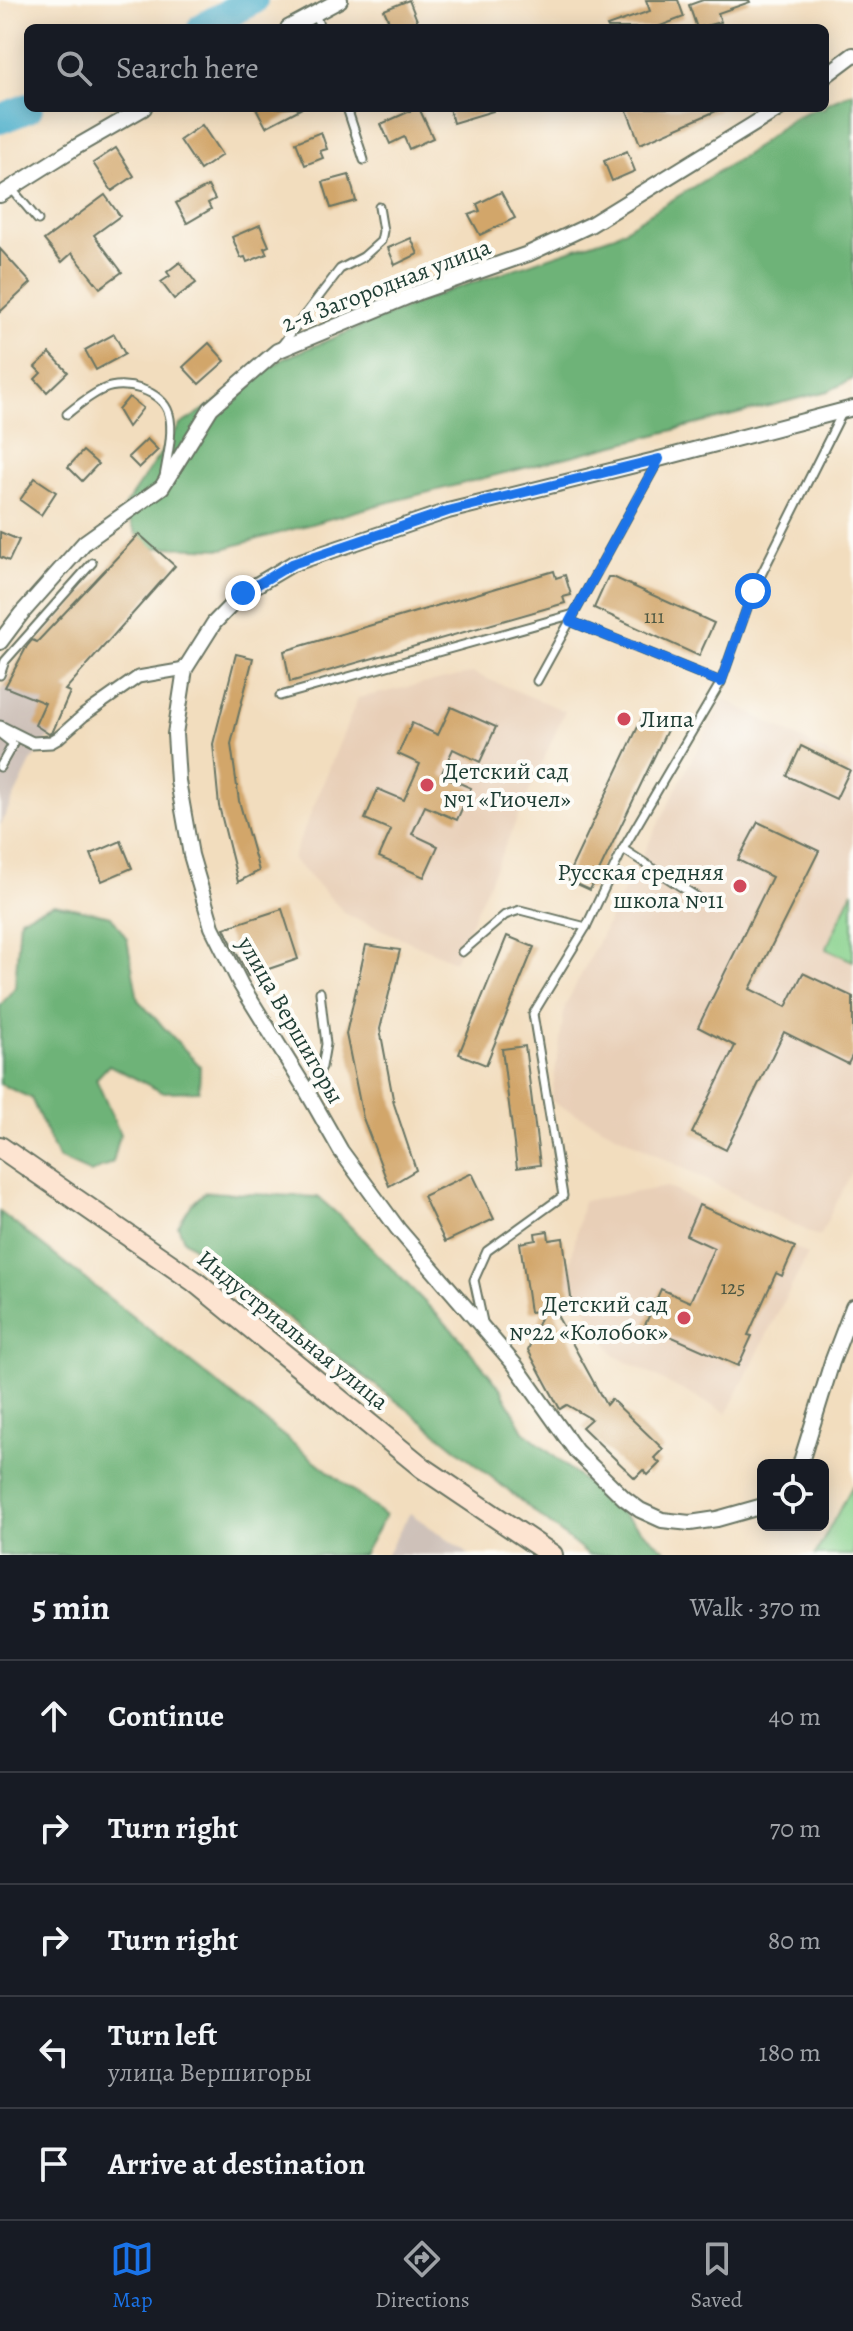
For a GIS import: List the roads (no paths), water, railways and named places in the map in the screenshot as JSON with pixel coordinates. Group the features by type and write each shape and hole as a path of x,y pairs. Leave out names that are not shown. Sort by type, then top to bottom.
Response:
{"main road":[{"name":"Индустриальная улица","path":"0,1147 194,1281 423,1468 552,1555"}],"street":[{"path":"295,24 340,0"},
{"path":"829,73 853,55"},
{"path":"5,191 137,112"},
{"name":"2-я Загородная улица","path":"0,642 85,542 162,487 211,408 277,351 419,292 528,254 590,225 774,112"},
{"name":"улица Вершигоры","path":"757,1508 690,1523 662,1520 640,1510 576,1451 515,1365 398,1229 341,1151 241,985 212,927 191,855 178,781 175,734 185,669 214,623 243,593 292,564 448,511 848,410"},
{"path":"0,727 32,743 51,742 138,677 185,669"},
{"path":"802,1459 839,1341 853,1307"}],"lane":[{"path":"315,13 319,24"},
{"path":"348,112 364,160"},
{"path":"5,191 38,220"},
{"path":"277,351 340,269 363,257 381,241 383,231 379,207"},
{"path":"67,414 106,387 129,386 146,390 161,401 169,413 169,449 162,487"},
{"path":"485,1331 474,1280 487,1251 563,1196 533,1014 586,927 623,849 721,682 753,591 848,410"},
{"path":"537,681 659,459"},
{"path":"0,675 5,661 92,563"},
{"path":"280,696 572,618 721,682"},
{"path":"0,734 13,744 0,767"},
{"path":"623,849 703,901"},
{"path":"462,952 505,915 520,910 586,927"},
{"path":"308,1093 322,1067 326,1044 320,992"}],"waterway":[{"path":"209,24 253,0"},
{"path":"0,119 24,110"}],"place":[{"name":"Липа","path":"624,719"},
{"name":"Детский сад №1 «Гиочел»","path":"427,785"},
{"name":"Русская средняя школа №11","path":"740,886"},
{"name":"Детский сад №22 «Колобок»","path":"684,1318"}]}
